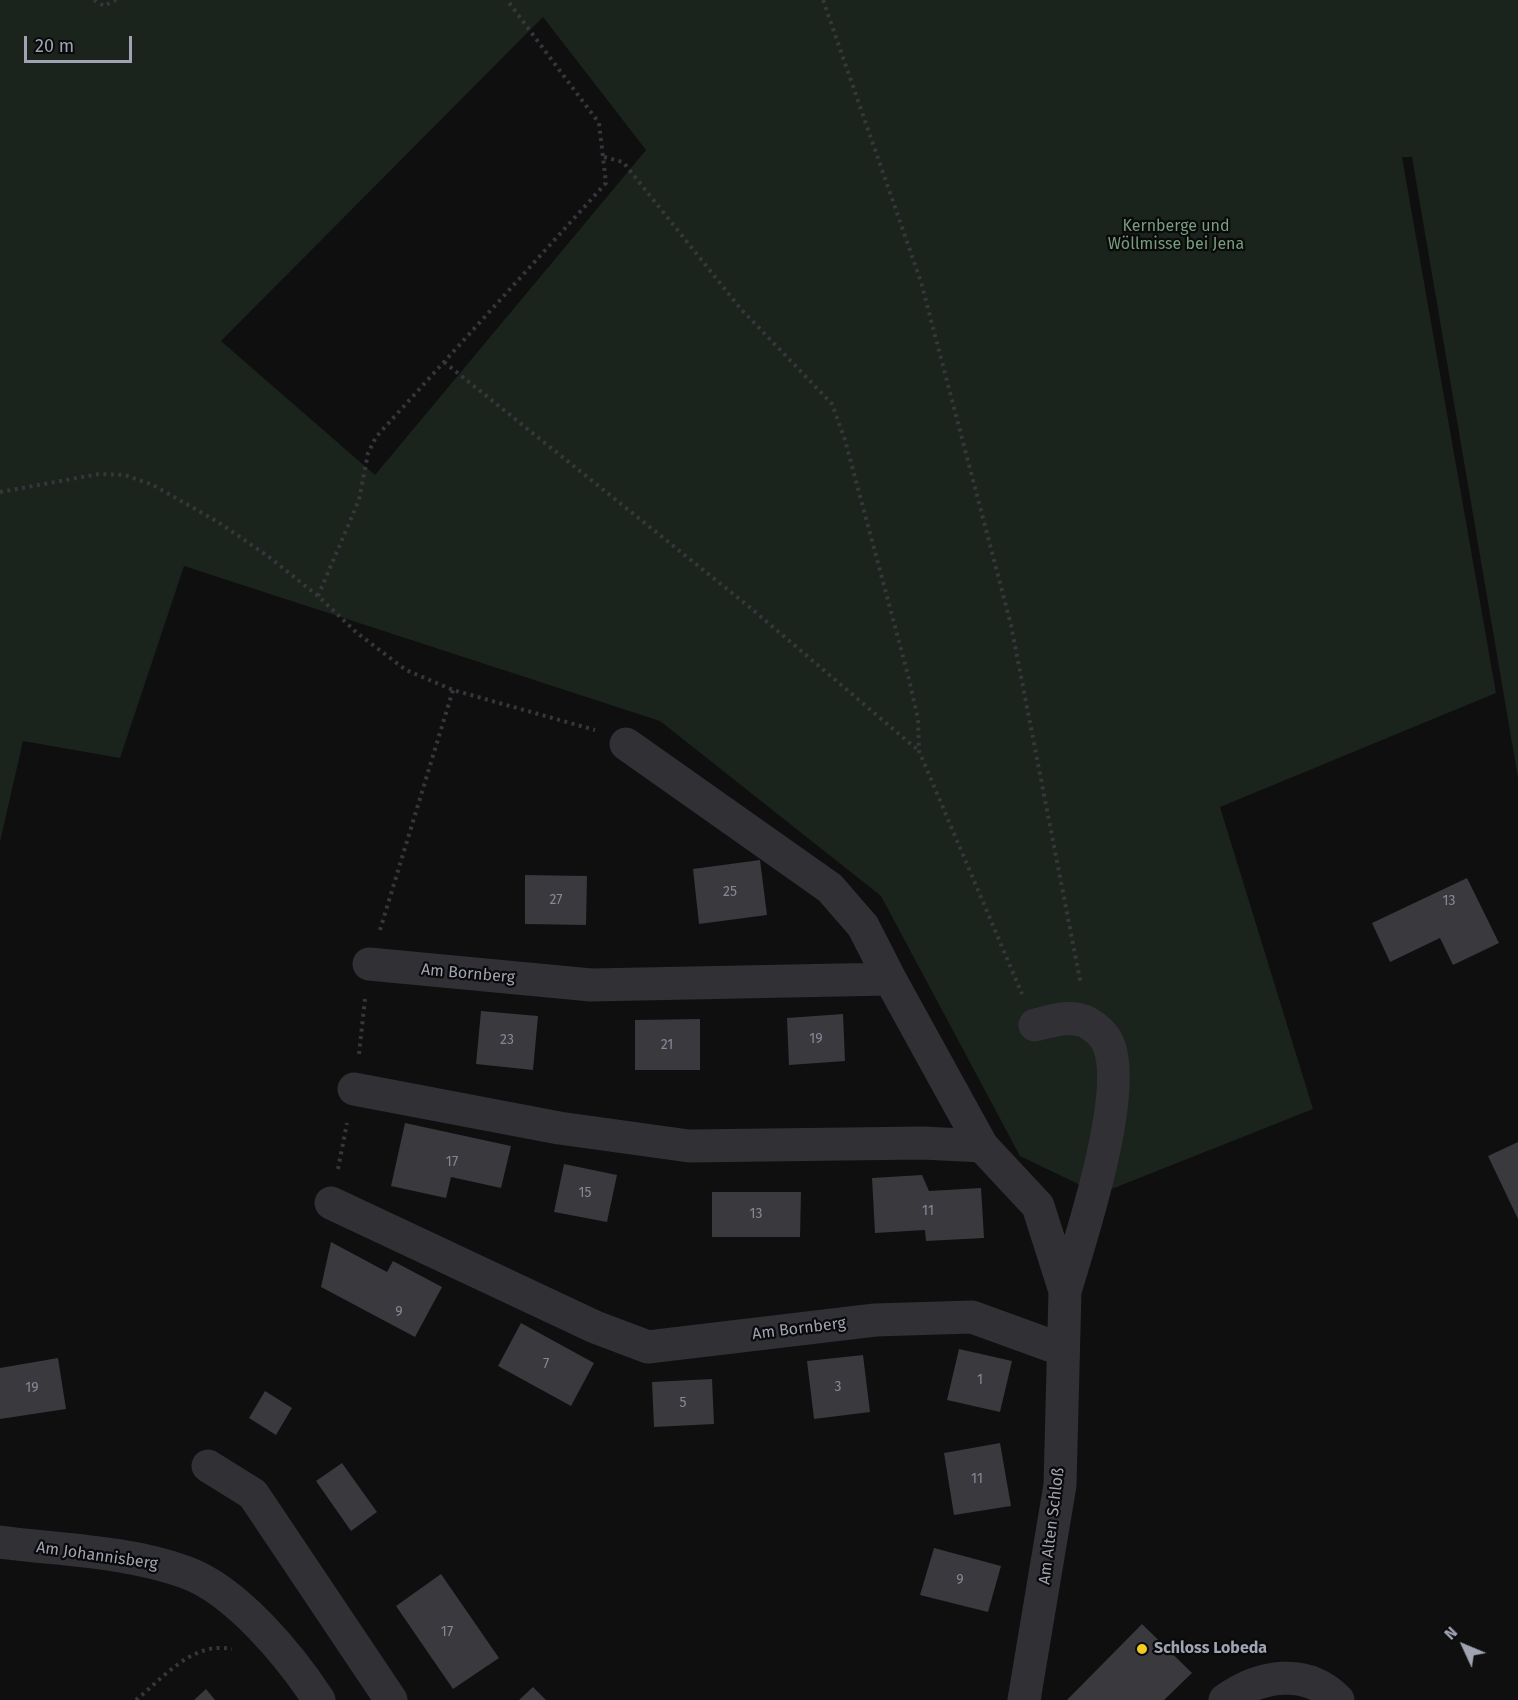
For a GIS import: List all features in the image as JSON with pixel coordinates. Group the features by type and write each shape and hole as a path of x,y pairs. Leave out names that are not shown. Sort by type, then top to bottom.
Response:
{"street":[{"path":"626,744 830,888 863,926 890,980 982,1146 1038,1206 1065,1291"},
{"name":"Am Bornberg","path":"369,964 591,985 890,980"},
{"path":"1035,1025 1067,1017 1085,1021 1097,1030 1109,1045 1114,1072 1110,1121 1079,1246 1065,1291 1063,1350"},
{"path":"354,1089 559,1128 689,1146 923,1143 982,1146"},
{"name":"Am Bornberg","path":"331,1203 595,1327 648,1347 875,1320 972,1317 1063,1350"},
{"name":"Am Alten Schloß","path":"1024,1700 1059,1485 1063,1350"},
{"path":"208,1466 253,1494 391,1700"},
{"name":"Am Johannisberg","path":"0,1542 147,1560 188,1572 226,1595 264,1631 319,1700"},
{"path":"1225,1700 1254,1684 1287,1676 1314,1681 1338,1700"}],"path":[{"path":"94,0 104,6 116,0"},
{"path":"318,597 358,500 368,453 376,437 606,183 599,123 507,0"},
{"path":"823,0 921,282 1011,625 1085,1021"},
{"path":"604,157 622,162 740,308 832,404 845,440 908,675 918,718 919,751 1035,1025"},
{"path":"444,362 747,605 919,751"},
{"path":"0,492 99,474 125,475 153,485 218,522 269,556 357,633 406,670 453,690 596,731 626,744"},
{"path":"136,1700 195,1652 219,1647 238,1651"}],"green space":[{"name":"Kernberge und Wöllmisse bei Jena","path":"0,0 1518,0 1518,778 1412,157 1402,157 1496,693 1220,807 1313,1109 1099,1194 1020,1156 881,896 660,721 184,566 120,758 23,741 0,842","holes":["543,17 646,150 375,475 221,341"]}],"building":[{"path":"760,860 767,915 699,924 693,869"},
{"path":"525,875 587,876 586,925 525,924"},
{"path":"1467,878 1499,943 1453,965 1440,938 1390,962 1372,923"},
{"path":"481,1011 538,1016 533,1070 476,1064"},
{"path":"843,1014 845,1061 789,1065 787,1018"},
{"path":"700,1019 700,1070 635,1070 635,1020"},
{"path":"405,1123 511,1146 501,1188 451,1177 446,1198 391,1186"},
{"path":"1518,1142 1518,1219 1488,1156"},
{"path":"564,1164 617,1175 607,1222 554,1212"},
{"path":"922,1175 929,1191 981,1188 984,1238 926,1241 925,1230 875,1233 872,1178"},
{"path":"712,1192 801,1192 800,1237 712,1237"},
{"path":"331,1242 387,1272 393,1261 442,1287 415,1337 321,1287"},
{"path":"521,1323 594,1363 571,1406 498,1366"},
{"path":"959,1349 1012,1361 1000,1412 947,1400"},
{"path":"863,1355 870,1412 814,1419 807,1361"},
{"path":"58,1358 66,1409 0,1419 0,1368"},
{"path":"712,1379 714,1424 654,1427 652,1382"},
{"path":"265,1391 292,1408 276,1435 249,1418"},
{"path":"1000,1443 1011,1506 954,1515 944,1453"},
{"path":"342,1463 377,1512 351,1531 316,1481"},
{"path":"934,1548 1001,1566 988,1612 920,1595"},
{"path":"441,1574 499,1658 453,1689 396,1606"},
{"name":"Schloss Lobeda","path":"1142,1624 1192,1673 1164,1700 1067,1700"},
{"path":"533,1687 546,1700 519,1700"},
{"path":"206,1689 215,1700 194,1700"}],"place":[{"name":"Schloss Lobeda","path":"1142,1649"}]}
